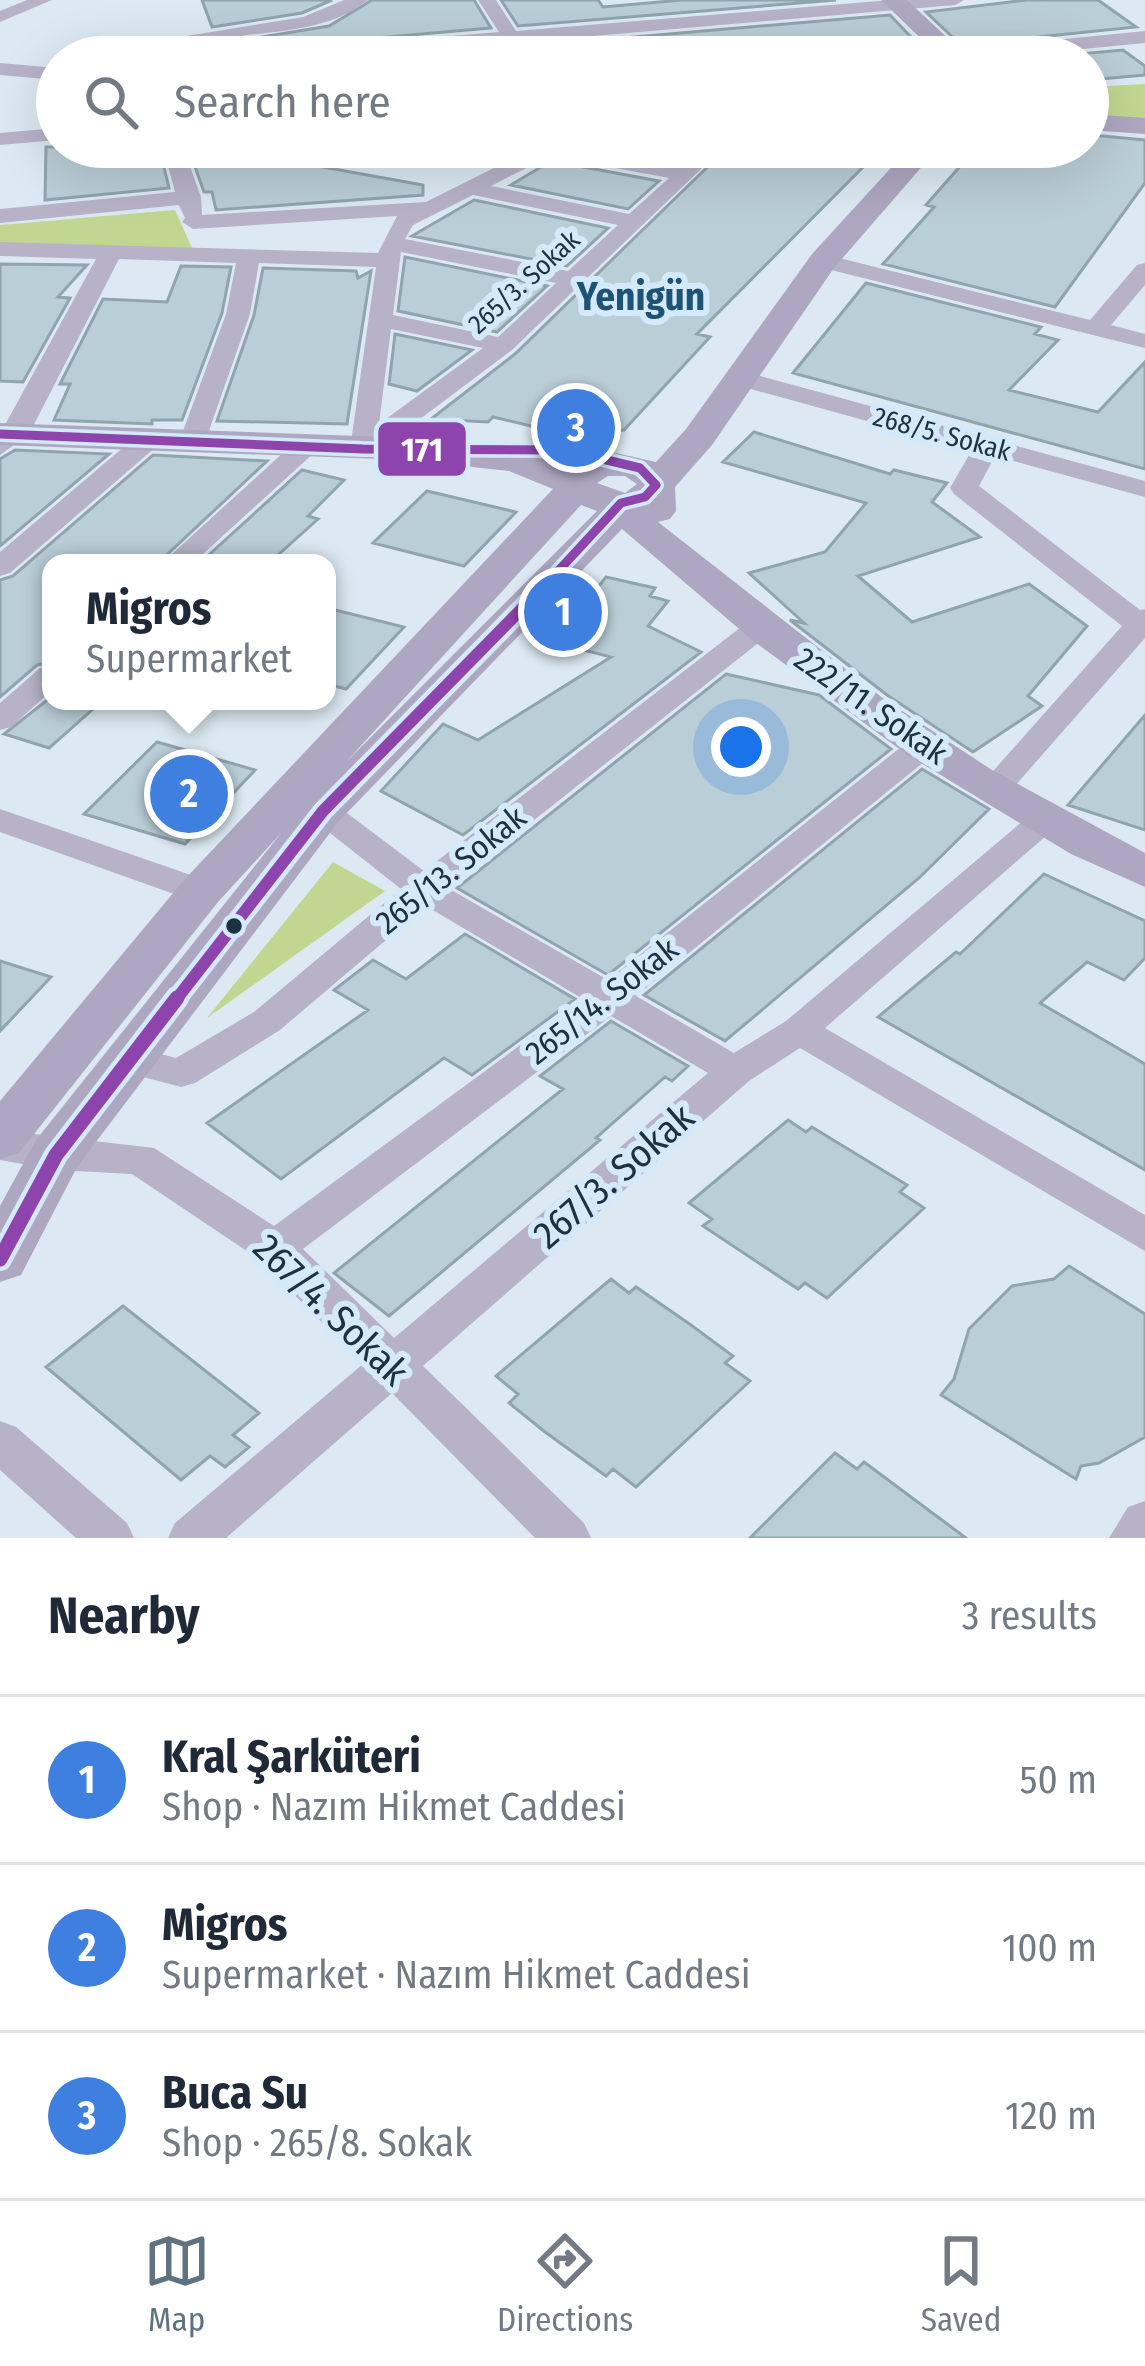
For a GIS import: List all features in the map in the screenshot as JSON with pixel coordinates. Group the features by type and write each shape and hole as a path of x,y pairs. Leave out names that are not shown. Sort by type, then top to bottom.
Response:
{"main road":[{"path":"895,3 933,36"},
{"path":"1109,123 1145,126"},
{"path":"0,1142 201,891 618,497 699,436 823,261 906,168"},
{"name":"222/11. Sokak","path":"5,438 414,450 537,466 618,497 678,558 760,627 923,746 1042,823 1145,872"},
{"path":"0,1259 56,1155 322,811 618,497"}],"street":[{"path":"0,17 43,0"},
{"path":"219,36 307,22 359,0"},
{"path":"488,0 510,36"},
{"path":"533,36 955,0"},
{"path":"1109,41 1145,37"},
{"path":"0,69 36,72"},
{"path":"0,139 36,136"},
{"path":"180,168 204,255"},
{"path":"363,449 389,252 405,221 508,168"},
{"path":"653,168 684,174"},
{"name":"265/3. Sokak","path":"363,449 503,345 691,168"},
{"path":"469,188 634,222"},
{"path":"0,216 190,197"},
{"path":"193,222 431,208"},
{"path":"0,249 248,258 389,252 572,279"},
{"path":"5,438 112,250"},
{"path":"192,442 238,314 248,258"},
{"path":"823,261 1145,341"},
{"path":"1095,329 1145,269"},
{"path":"378,319 503,345"},
{"name":"268/5. Sokak","path":"738,378 1145,489"},
{"path":"0,567 148,440"},
{"path":"987,446 964,488 1143,624 994,789"},
{"path":"186,554 305,447"},
{"name":"265/13. Sokak","path":"128,1058 181,1073 266,1021 424,889 760,627"},
{"path":"0,720 42,683"},
{"name":"265/14. Sokak","path":"275,1248 608,999 923,746"},
{"path":"322,811 424,889 735,1071"},
{"path":"0,820 201,891"},
{"name":"267/3. Sokak","path":"192,1538 735,1071 799,1030 1042,823"},
{"path":"799,1030 1145,1235"},
{"name":"267/4. Sokak","path":"0,1142 56,1155 140,1159 275,1248 567,1538"},
{"path":"0,1441 110,1538"},
{"path":"1133,1538 1145,1522"}],"green space":[{"path":"1145,84 1145,119 1109,117 1109,86"},
{"path":"175,210 193,250 0,245 0,225"},
{"path":"333,862 385,891 207,1018"}],"building":[{"path":"202,0 332,0 302,13 212,27"},
{"path":"372,0 474,0 491,28 398,36 267,36 329,26"},
{"path":"501,0 598,0 603,7 682,0 836,0 518,26"},
{"path":"1027,0 1098,0 1136,27 1048,36 951,36 926,12"},
{"path":"890,15 910,36 645,36"},
{"path":"1123,50 1145,66 1145,75 1109,78 1109,51"},
{"path":"1109,137 1145,140 1145,183 1055,307 883,264 934,207 926,205 959,168 1109,168"},
{"path":"46,168 164,168 169,188 45,200"},
{"path":"195,168 328,168 423,185 423,195 216,210 212,192 204,192"},
{"path":"539,168 589,168 659,181 628,209 511,185"},
{"path":"706,168 862,168 697,334 710,337 624,430 556,432 493,417 488,422 431,419 515,354"},
{"path":"474,200 608,228 567,266 412,236"},
{"path":"405,257 547,286 497,332 398,311"},
{"path":"0,264 87,265 58,297 70,298 23,382 0,381"},
{"path":"181,266 231,267 222,313 182,420 152,420 152,424 54,420 70,384 60,384 103,299 167,302"},
{"path":"263,268 356,271 358,278 371,271 347,424 217,421 254,315"},
{"path":"866,283 1041,327 1035,334 1058,340 1009,390 1098,412 1145,362 1145,469 793,373"},
{"path":"395,334 472,350 417,391 389,384"},
{"path":"754,432 890,474 894,470 947,483 932,502 980,537 858,576 912,622 1029,584 1087,626 1028,696 1042,706 973,752 887,695 790,620 804,623 749,573 825,552 866,503 723,462"},
{"path":"15,450 109,454 0,546 0,459"},
{"path":"153,455 267,461 168,554 42,554 42,664 0,697 0,580 13,576"},
{"path":"302,470 344,480 308,516 318,519 279,554 210,554"},
{"path":"427,491 516,512 464,566 373,543"},
{"path":"606,577 655,588 650,596 668,601 648,626 701,652 463,835 381,791 443,724 478,740 611,657 529,636 563,596 572,598 584,584 598,587"},
{"path":"336,610 404,627 346,689 336,686"},
{"path":"726,674 819,695 891,749 608,975 457,888"},
{"path":"42,704 42,710 92,710 49,748 4,734"},
{"path":"1145,715 1145,830 1068,805"},
{"path":"157,742 255,770 185,844 84,814"},
{"path":"922,769 989,809 919,878 725,1041 644,995"},
{"path":"1044,874 1145,921 1145,958 1124,980 1087,962 1040,1003 1145,1064 1145,1170 878,1017 956,952 960,954"},
{"path":"465,934 575,999 472,1075 444,1058 281,1179 207,1123 368,1010 334,990 373,960 406,979"},
{"path":"0,961 51,977 0,1031"},
{"path":"611,1021 688,1066 672,1081 665,1077 596,1138 600,1140 389,1316 334,1273 563,1089 540,1076"},
{"path":"788,1120 806,1132 812,1127 907,1185 900,1192 924,1208 827,1298 805,1283 798,1289 703,1226 712,1219 689,1203"},
{"path":"1069,1266 1145,1314 1145,1437 1099,1463 1081,1466 1076,1479 941,1395 954,1379 969,1329 1012,1286 1054,1279"},
{"path":"611,1279 629,1293 636,1287 691,1325 733,1356 725,1363 750,1381 636,1487 613,1469 606,1476 545,1432 509,1403 518,1394 496,1376"},
{"path":"123,1306 259,1413 233,1435 249,1447 225,1467 210,1456 181,1480 46,1367"},
{"path":"835,1453 857,1469 864,1462 966,1538 750,1538"}],"transit line":[{"name":"171","path":"0,434 363,449 565,450 640,468 656,485 645,497 621,503 609,521 323,811 56,1155 0,1259"}],"place":[{"name":"Buca Su","path":"576,428"},
{"name":"Kral Şarküteri","path":"563,612"},
{"name":"Migros","path":"189,794"}],"district":[{"name":"Yenigün","path":"641,297"}]}
